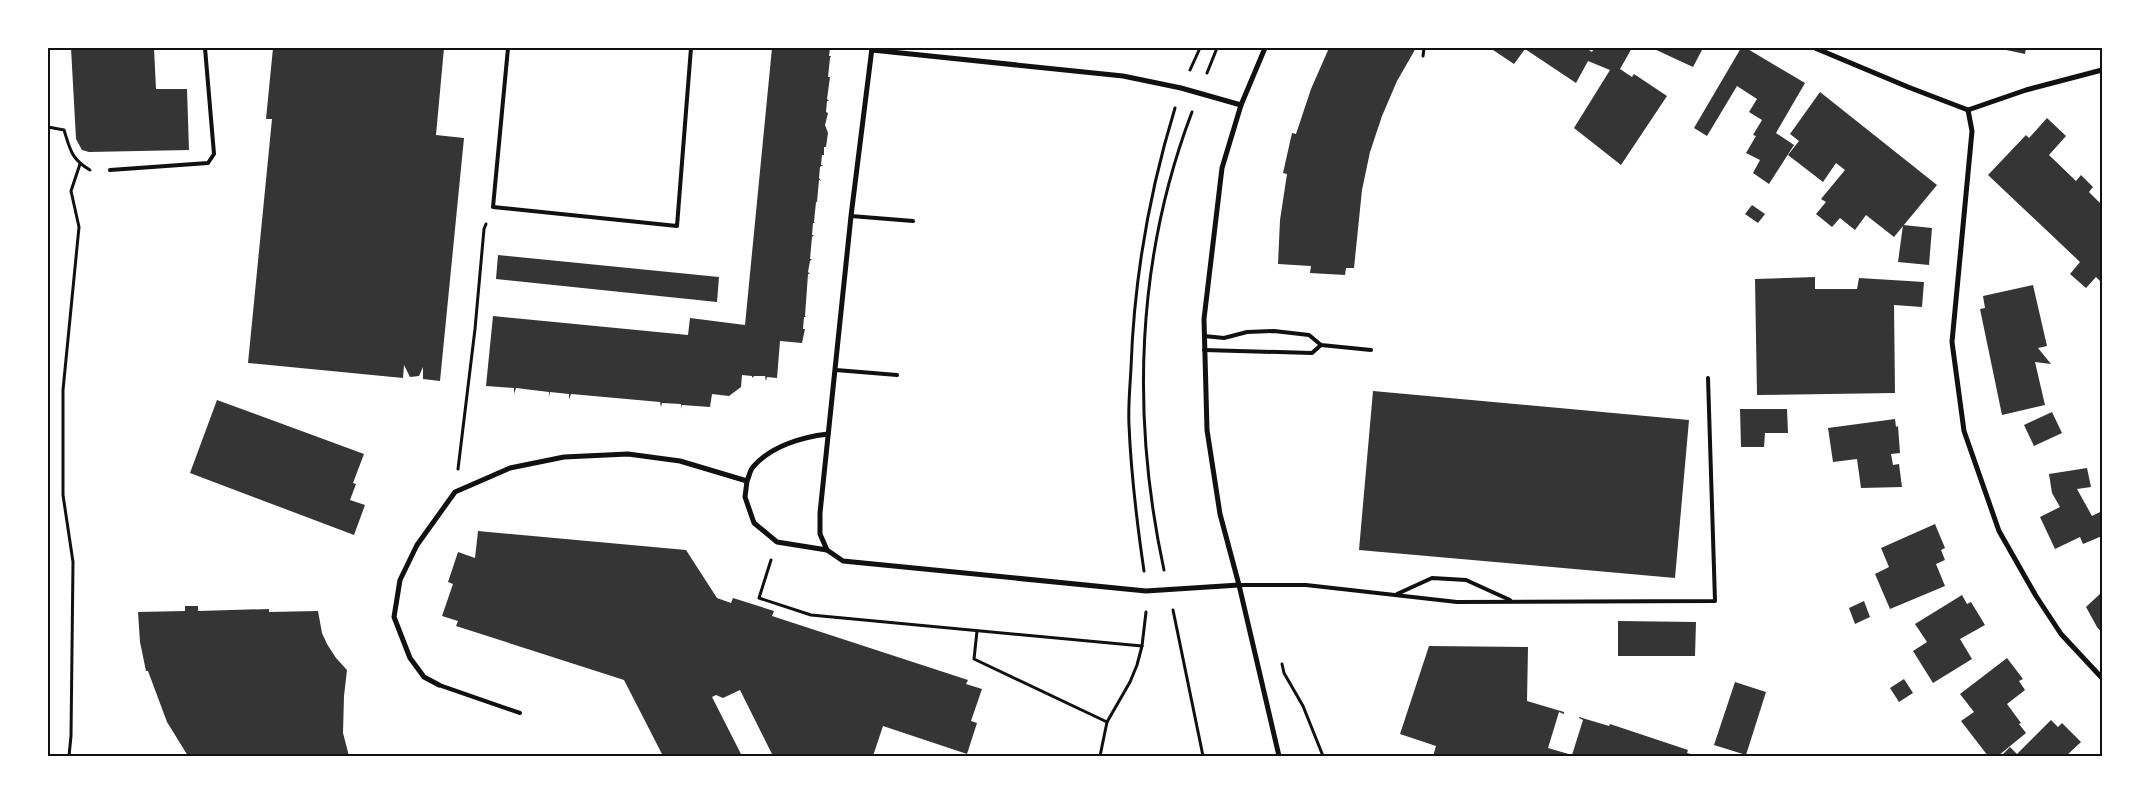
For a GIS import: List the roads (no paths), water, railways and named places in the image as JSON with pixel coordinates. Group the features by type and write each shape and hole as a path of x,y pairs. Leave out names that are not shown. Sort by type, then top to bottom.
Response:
{"street":[{"path":"1264,48 1241,105 1222,168 1204,319 1204,350 1207,430 1220,514 1239,585 1279,756"},
{"path":"1815,48 1968,110 2026,90 2102,70"},
{"path":"827,550 820,534 820,513 851,216 872,49 1123,76 1181,88 1241,105"},
{"path":"1968,110 1972,131 1952,342 1964,431 2004,539 2036,596 2061,634 2102,678"},
{"path":"828,434 807,437 769,454 752,468 747,481 745,497 754,524 777,542 827,550 843,561 1146,591 1239,585"},
{"path":"439,685 424,677 410,658 394,617 400,580 417,545 456,492 510,468 564,457 628,454 680,461 747,481"}],"lane":[{"path":"110,170 208,163 214,154 205,48"},
{"path":"508,48 493,207 677,226 691,48"},
{"path":"851,216 914,221"},
{"path":"1204,336 1224,338 1247,332 1274,331 1309,335 1321,345 1371,350"},
{"path":"1204,350 1312,353 1321,345"},
{"path":"836,370 897,376"},
{"path":"1239,585 1306,585 1457,602 1715,601 1708,378"},
{"path":"1395,594 1432,578 1466,580 1512,601"},
{"path":"439,685 520,713"}]}
